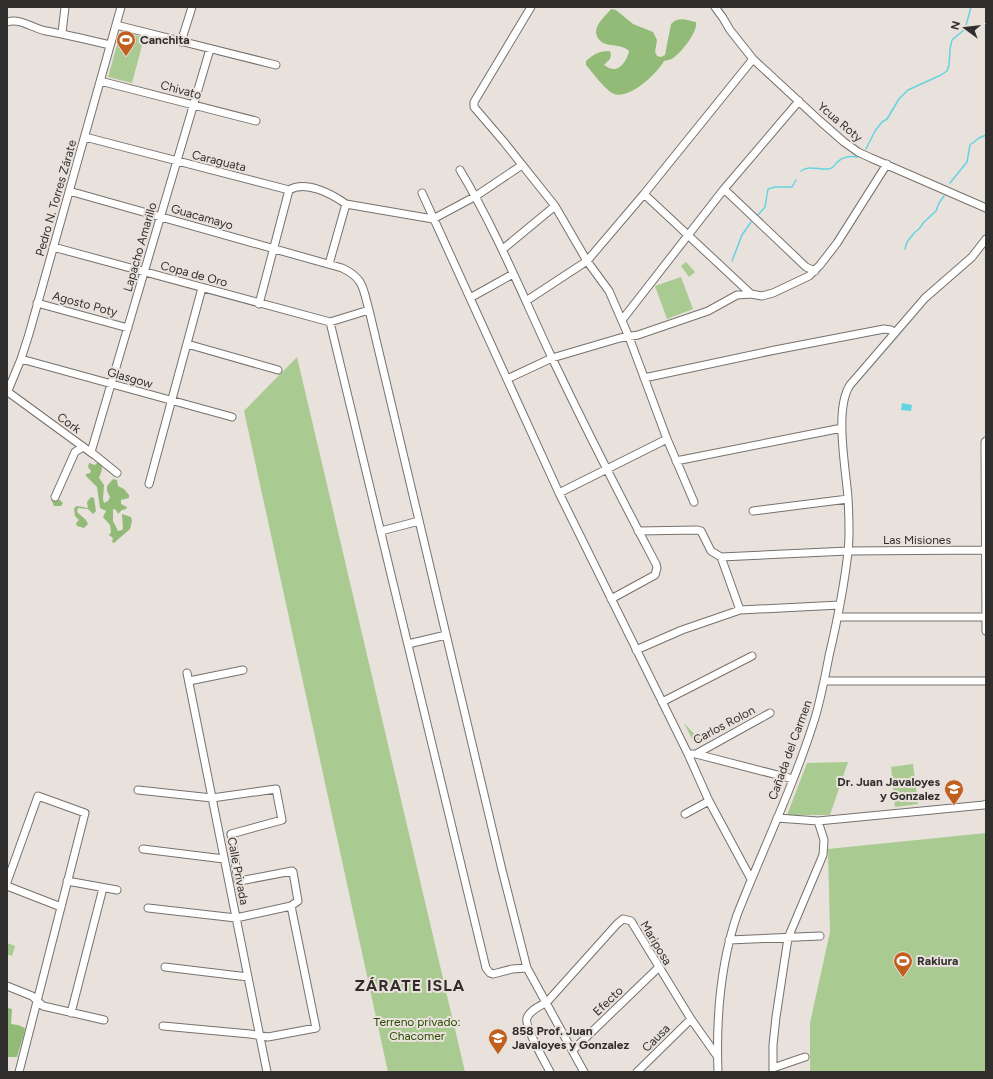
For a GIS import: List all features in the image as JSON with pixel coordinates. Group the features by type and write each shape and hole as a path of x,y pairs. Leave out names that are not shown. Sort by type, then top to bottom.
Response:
{"street":[{"path":"62,33 65,7"},
{"name":"Pedro N. Torres Zárate","path":"7,392 21,359 121,7"},
{"path":"181,42 192,7"},
{"path":"531,7 474,104 474,107 556,206 587,261 609,291 629,337 667,439 694,502"},
{"name":"Ycua Roty","path":"714,7 753,59 844,142 858,152 986,208"},
{"path":"7,22 13,20 23,22 44,31 62,33 110,45"},
{"path":"116,26 276,65"},
{"name":"Lapacho Amarillo","path":"117,473 91,452 210,49"},
{"path":"526,301 587,261 644,194 753,59"},
{"name":"Chivato","path":"100,81 256,121"},
{"path":"622,320 724,189 799,101"},
{"name":"Caraguata","path":"84,136 289,190 294,187 303,186 337,198 346,204 433,219"},
{"path":"507,379 552,358 620,338 638,335 708,311 737,295 751,294 762,296 772,293 809,276 815,271 852,220 887,164"},
{"path":"433,219 476,196 522,165"},
{"path":"460,170 476,196 503,249 552,358 656,564 657,568 655,575 611,599"},
{"path":"724,189 806,268 815,271"},
{"name":"Guacamayo","path":"69,190 342,268 352,272 361,283 369,310 502,870 527,968 584,1072"},
{"path":"259,304 289,190"},
{"path":"422,193 559,493 688,754 709,802 751,879"},
{"path":"644,194 751,294"},
{"path":"329,264 346,204"},
{"path":"503,249 556,206"},
{"name":"Cañada del Carmen","path":"718,1072 717,1056 722,976 729,940 751,879 793,779 815,717 838,617 848,551 848,499 842,428 843,401 847,389 924,298 972,257 986,239"},
{"name":"Copa de Oro","path":"53,247 330,322"},
{"path":"470,298 513,274"},
{"path":"149,484 202,288"},
{"name":"Agosto Poty","path":"37,302 128,328"},
{"path":"369,310 330,322 486,968 493,974 512,969 527,968"},
{"path":"644,378 775,350 887,329 894,333"},
{"path":"187,344 278,370"},
{"name":"Glasgow","path":"21,359 232,418"},
{"name":"Cork","path":"7,392 84,447 117,473"},
{"path":"676,461 842,428"},
{"path":"559,493 667,439"},
{"path":"986,441 986,631"},
{"path":"55,497 75,452 84,447"},
{"path":"754,511 848,499"},
{"path":"381,531 419,521"},
{"path":"638,531 697,530 701,532 711,551 721,557 740,610"},
{"name":"Las Misiones","path":"721,557 848,551 986,550"},
{"path":"636,650 682,630 740,610 840,605"},
{"path":"838,617 985,617"},
{"path":"408,644 446,635"},
{"path":"662,702 752,656"},
{"name":"Calle Privada","path":"243,670 188,677 267,1072"},
{"path":"824,681 986,681"},
{"name":"Carlos Rolon","path":"688,754 696,754 770,713"},
{"path":"696,754 793,779"},
{"path":"138,790 212,798 277,790 282,819 281,821 231,833 230,835 238,881 292,871 298,901 292,906 236,918 148,908"},
{"path":"7,882 39,795 85,813 19,1072"},
{"path":"685,814 709,802"},
{"path":"777,818 818,821 986,804"},
{"path":"805,1057 773,1070 773,1045 776,1018 788,938 823,855 824,840 818,821"},
{"path":"143,849 224,859"},
{"path":"67,881 117,890"},
{"path":"7,886 61,907"},
{"path":"71,1013 103,888"},
{"path":"163,1026 260,1036 275,1036 314,1030 316,1028 292,906"},
{"name":"Mariposa","path":"547,1002 617,924 623,919 631,921 658,968 717,1056"},
{"path":"729,940 820,936"},
{"path":"165,967 248,977"},
{"name":"Efecto","path":"573,1050 658,968"},
{"path":"7,986 32,996 43,1006 104,1020"},
{"path":"547,1002 534,1010 528,1016 527,1026 550,1072"},
{"name":"Causa","path":"637,1072 691,1019"}],"green space":[{"path":"611,9 616,10 633,24 653,32 657,40 655,52 657,56 661,57 665,55 671,24 680,19 696,22 696,26 688,42 676,55 671,59 664,61 655,73 641,85 625,94 618,95 612,93 606,88 586,65 586,61 594,55 600,52 610,51 610,59 604,65 611,69 616,69 624,63 629,51 621,47 601,42 596,34 597,26"},
{"name":"Canchita","path":"121,31 144,38 132,83 108,77"},
{"path":"686,262 695,272 689,277 681,266"},
{"path":"681,277 693,309 667,319 655,286"},
{"name":"Terreno privado: Chacomer","path":"297,357 465,1072 388,1072 244,411"},
{"path":"98,462 102,468 99,478 104,485 104,503 108,501 110,497 107,491 107,486 113,479 117,480 118,486 124,489 129,495 129,498 121,500 121,504 127,507 126,509 122,510 118,514 116,510 113,509 113,521 118,531 122,530 123,528 122,514 131,517 132,521 130,529 114,543 112,542 113,538 109,535 111,532 110,525 103,517 106,511 100,508 97,487 86,476 86,474 90,473 91,471 88,467 89,463 95,465"},
{"path":"91,497 94,498 96,511 93,514 88,509 78,508 77,512 86,520 88,524 84,528 77,526 76,523 79,520 75,516 74,508 77,506 88,508 87,502"},
{"path":"51,499 60,500 63,503 61,506 54,506"},
{"path":"684,723 700,740 694,743"},
{"path":"848,762 830,815 787,815 807,763"},
{"path":"913,764 918,804 895,807 891,767"},
{"name":"Rakiura","path":"986,833 986,1072 810,1072 810,1023 830,932 828,849"},
{"path":"7,943 15,946 12,956 7,954"},
{"path":"8,1008 12,1009 11,1024 25,1028 17,1057 8,1057"}],"water":[{"path":"925,306 854,387 848,397 849,391"},
{"path":"902,403 912,405 911,411 901,410"}],"waterway":[{"path":"866,149 875,131 882,122 887,119 899,99 908,90 947,71 952,40 965,29 971,7"},
{"path":"950,183 967,162 970,145 986,135"},
{"path":"801,171 807,168 830,169 838,161 844,158 851,156 858,157"},
{"path":"757,216 765,207 768,189 775,187 792,187 796,180"},
{"path":"905,249 907,242 924,222 936,211 944,196"},
{"path":"732,261 742,235 751,222"}],"place":[{"name":"Canchita","path":"126,57"},
{"name":"Dr. Juan Javaloyes y Gonzalez","path":"954,806"},
{"name":"Rakiura","path":"903,978"},
{"name":"858 Prof. Juan Javaloyes y Gonzalez","path":"498,1055"}],"district":[{"name":"ZÁRATE ISLA","path":"410,985"}]}
